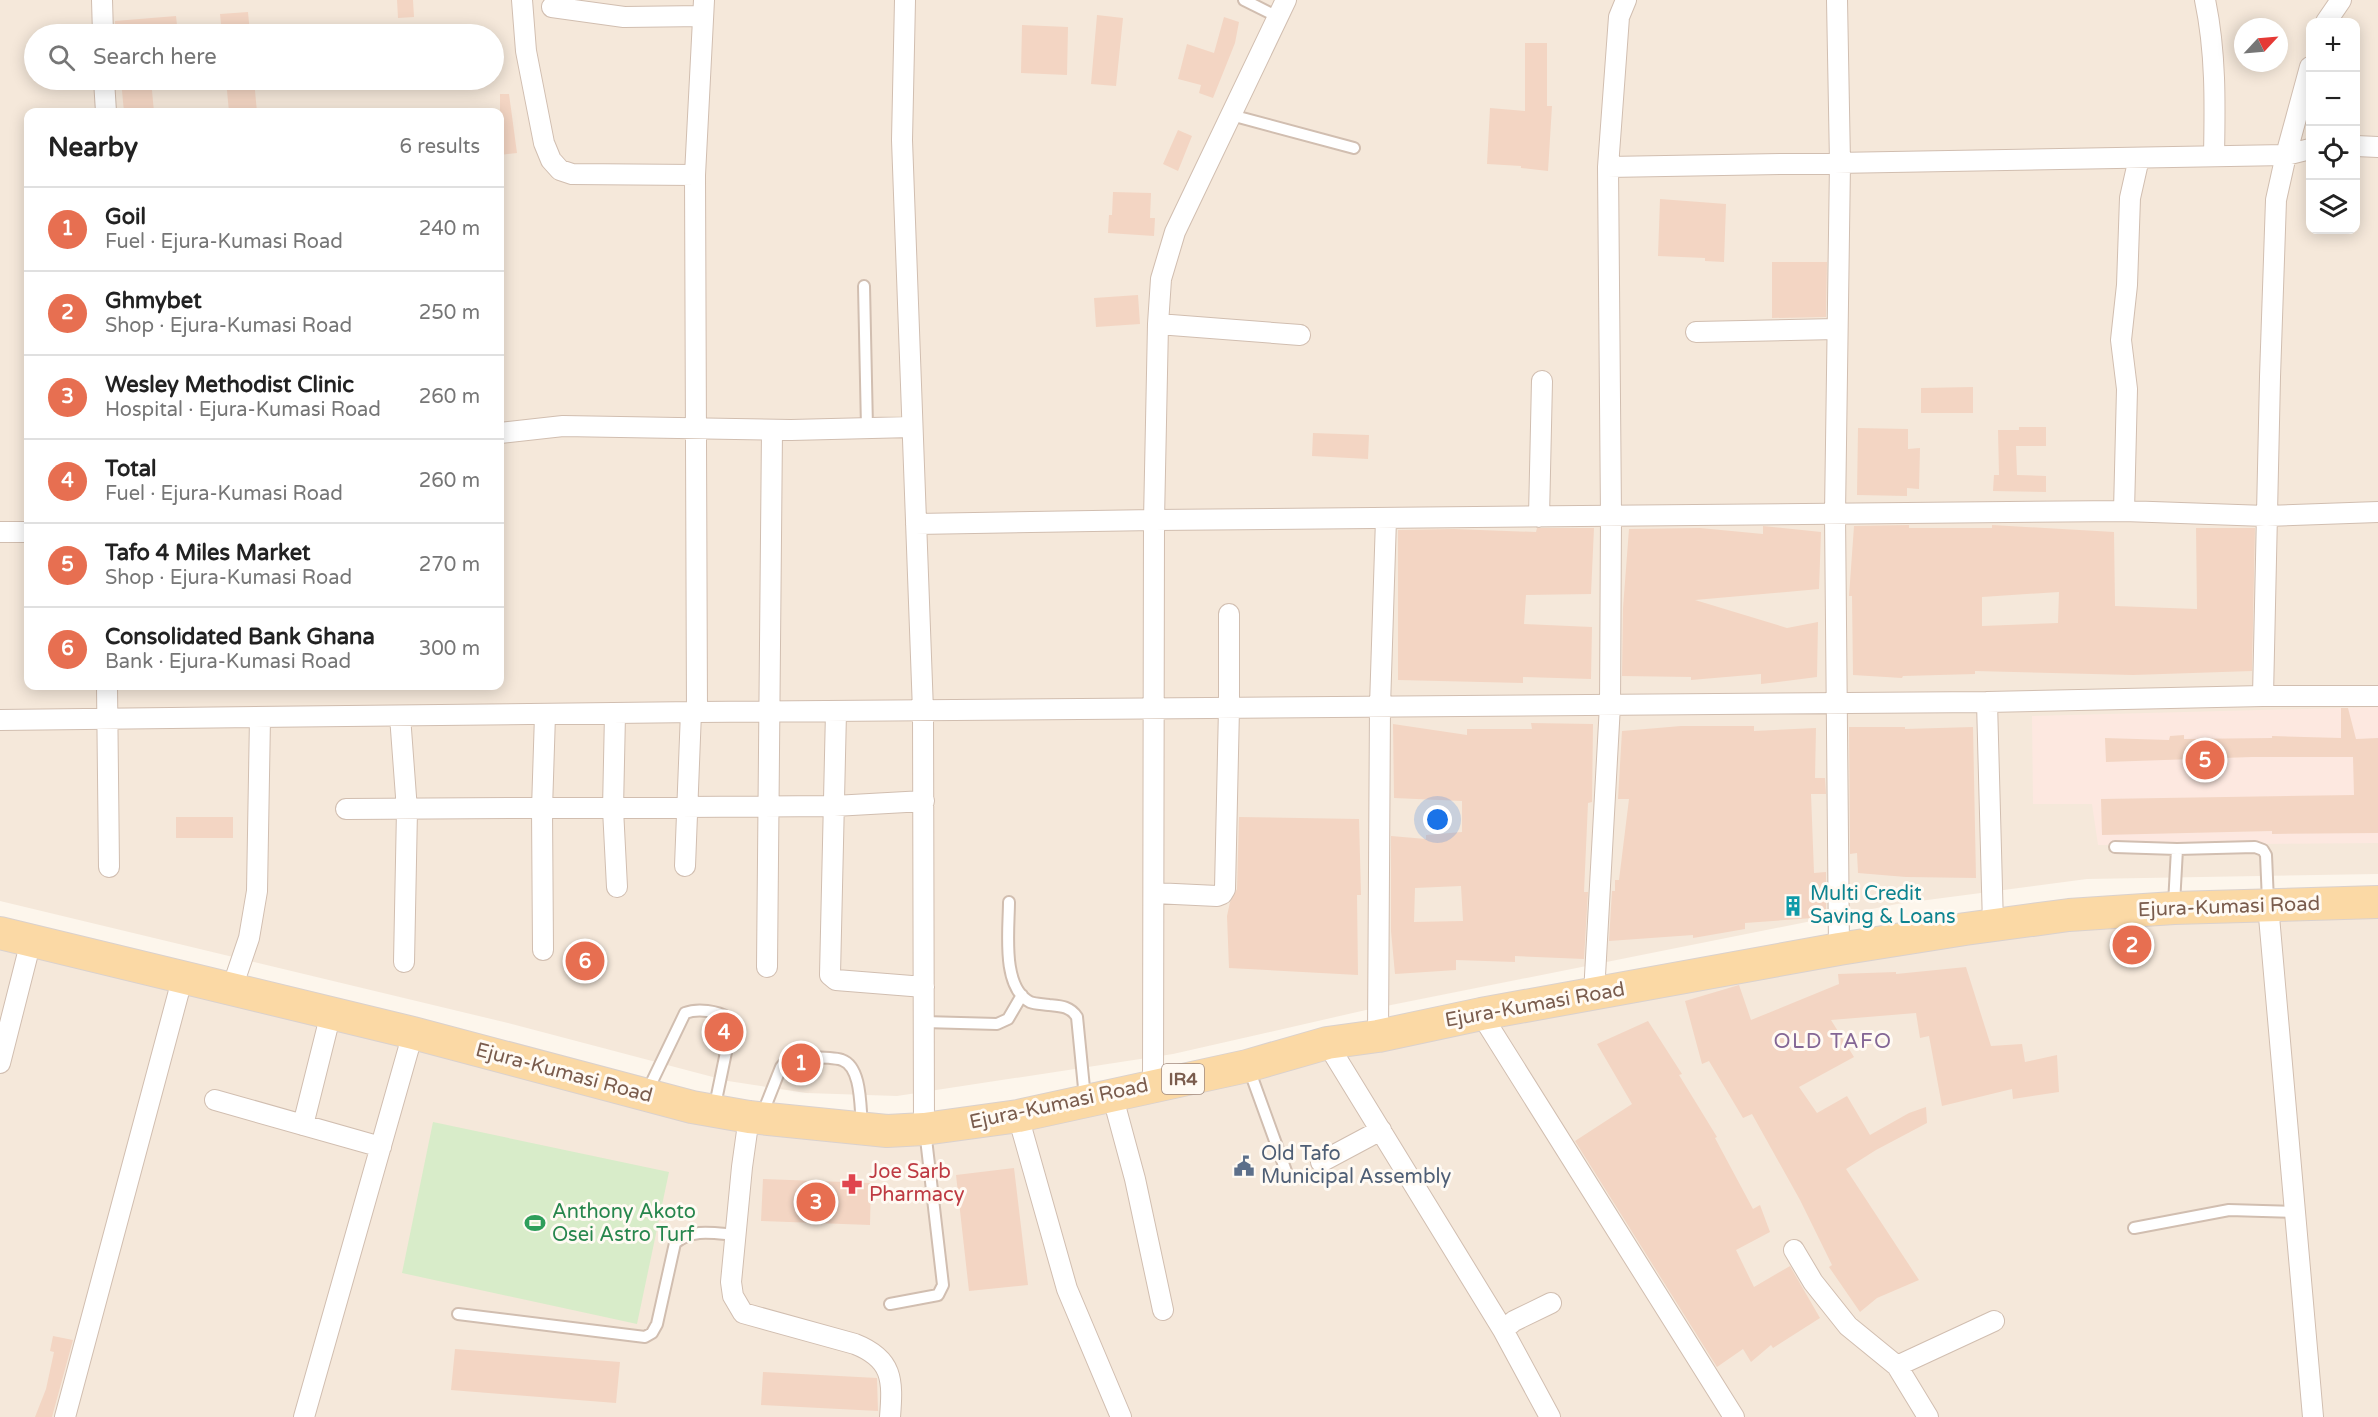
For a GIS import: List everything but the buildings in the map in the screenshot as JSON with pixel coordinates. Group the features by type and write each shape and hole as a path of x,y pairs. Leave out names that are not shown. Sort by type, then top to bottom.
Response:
{"main road":[{"name":"Ejura-Kumasi Road","path":"0,933 413,1033 713,1111 755,1118 887,1131 924,1129 1018,1116 1247,1066 1327,1043 1378,1036 1481,1014 1839,949 1993,925 2069,915 2174,908 2378,902"}],"street":[{"path":"102,0 103,24"},
{"path":"522,0 526,51 544,143 551,160 560,170 572,174 695,175"},
{"path":"905,0 902,140 923,711 924,1129"},
{"path":"1594,994 1610,705 1608,167 1619,17 1626,0"},
{"path":"1837,0 1840,164 1835,514 1839,949"},
{"path":"2205,0 2210,20 2215,85 2214,156"},
{"path":"2329,18 2341,0"},
{"path":"552,7 624,17 704,8 695,175 694,712 685,866"},
{"path":"1153,1085 1154,520 1161,279 1175,232 1282,8"},
{"path":"2263,696 2276,200 2309,72"},
{"path":"105,90 106,108"},
{"path":"2360,146 2378,147"},
{"path":"1608,167 2286,155 2306,150"},
{"path":"2124,511 2127,388 2121,340 2127,285 2130,198 2139,158"},
{"path":"1158,324 1300,335"},
{"path":"1696,332 1837,329"},
{"path":"1539,518 1542,381"},
{"path":"504,433 563,426 772,430 912,427"},
{"path":"767,967 772,430"},
{"path":"916,524 2124,511 2266,516 2378,512"},
{"path":"1378,1036 1380,706 1386,519"},
{"path":"0,532 24,532"},
{"path":"1154,892 1217,896 1225,889 1229,614"},
{"path":"107,690 109,867"},
{"path":"0,720 768,711 1987,702 2378,696"},
{"path":"1987,702 1993,925"},
{"path":"836,712 830,975 836,980 924,987"},
{"path":"615,714 613,809 617,887"},
{"path":"543,950 542,809 545,715"},
{"path":"400,716 407,810 404,962"},
{"path":"232,988 249,938 257,891 260,718"},
{"path":"346,809 767,807 924,801"},
{"path":"2268,905 2313,1417"},
{"path":"0,1063 31,941"},
{"path":"65,1417 183,976"},
{"path":"303,1125 331,1013"},
{"path":"1481,1014 1734,1417"},
{"path":"304,1417 413,1033"},
{"path":"1327,1043 1503,1330 1550,1417"},
{"path":"1098,1097 1135,1179 1162,1310"},
{"path":"215,1100 381,1147"},
{"path":"1018,1116 1067,1289 1121,1417"},
{"path":"755,1118 735,1235 731,1282 733,1296 743,1313 871,1350 887,1369 893,1386 890,1417"},
{"path":"1321,1162 1381,1130"},
{"path":"1794,1250 1813,1282 1848,1326 1897,1366 1928,1417"},
{"path":"1503,1330 1514,1321 1551,1303"},
{"path":"1897,1366 1994,1321"}],"lane":[{"path":"1244,0 1282,8"},
{"path":"1231,115 1354,148"},
{"path":"864,286 867,428"},
{"path":"2115,847 2176,849 2255,847 2263,850 2266,855 2268,905"},
{"path":"2174,908 2176,849"},
{"path":"1009,902 1008,967 1022,995 1031,1002 1073,1010 1077,1017 1098,1097"},
{"path":"924,1022 997,1024 1008,1019 1022,995"},
{"path":"645,1095 685,1013 693,1010 721,1014 729,1018 731,1028 713,1111"},
{"path":"755,1118 781,1067 790,1057 843,1060 852,1067 857,1080 862,1130"},
{"path":"1247,1066 1287,1174"},
{"path":"890,1304 938,1295 943,1285 924,1129"},
{"path":"2134,1228 2229,1210 2295,1212"},
{"path":"458,1314 645,1337 652,1333 657,1324 675,1243 685,1235 699,1232 735,1235"}],"shaded area":[{"path":"0,0 2378,0 2378,874 2087,879 1897,904 1366,1010 1173,1054 897,1096 806,1093 728,1081 508,1023 0,901"},
{"path":"2378,707 2378,843 2098,845 2092,804 2033,804 2032,716"},
{"path":"2378,905 2378,1417 0,1417 0,940 870,1135 1846,946"}],"green space":[{"name":"Anthony Akoto Osei Astro Turf","path":"433,1122 669,1172 637,1324 402,1273"}],"place":[{"name":"Tafo 4 Miles Market","path":"2205,760"},
{"name":"Multi Credit Saving & Loans","path":"1793,906"},
{"name":"Ghmybet","path":"2132,945"},
{"name":"Consolidated Bank Ghana","path":"585,961"},
{"name":"Total","path":"724,1032"},
{"name":"Goil","path":"801,1063"},
{"name":"Old Tafo Municipal Assembly","path":"1244,1166"},
{"name":"Joe Sarb Pharmacy","path":"852,1184"},
{"name":"Wesley Methodist Clinic","path":"816,1202"},
{"name":"Anthony Akoto Osei Astro Turf","path":"535,1223"}],"district":[{"name":"OLD TAFO","path":"1833,1041"}]}
